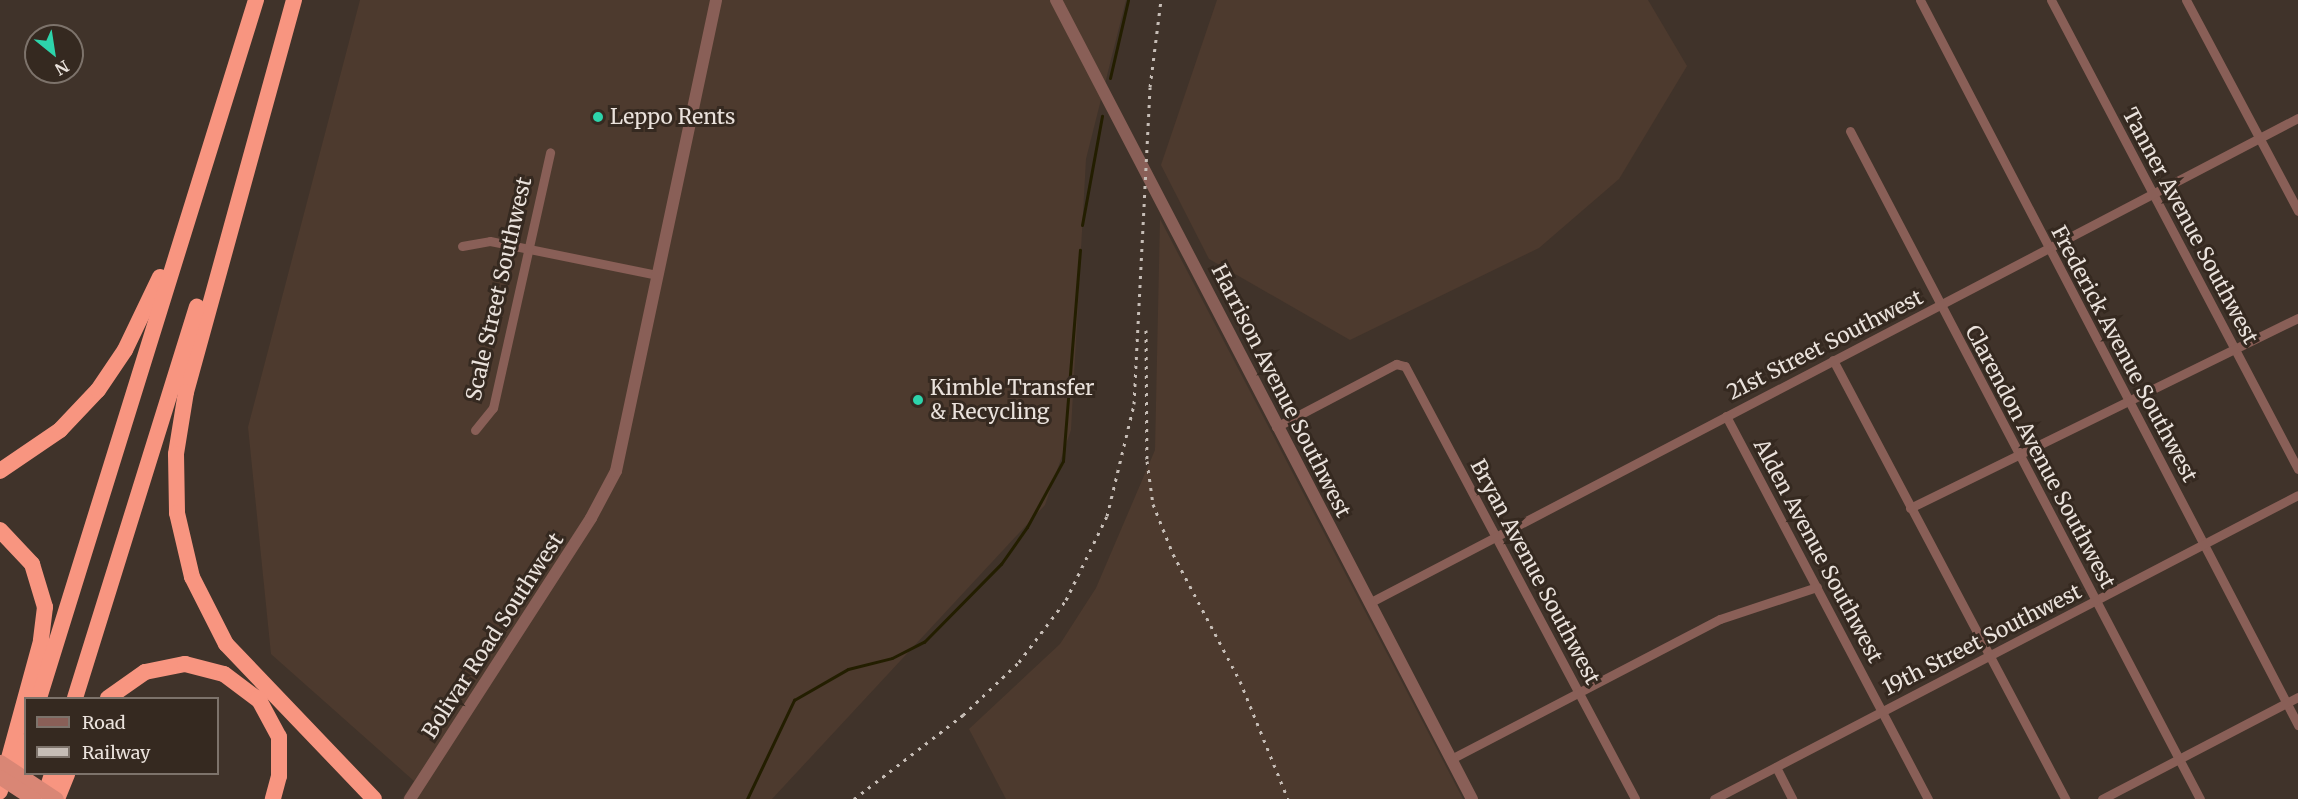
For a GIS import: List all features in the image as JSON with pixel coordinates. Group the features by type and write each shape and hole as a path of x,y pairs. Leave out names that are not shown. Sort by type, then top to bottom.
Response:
{"highway":[{"path":"40,697 256,0"},
{"path":"76,697 293,0"},
{"path":"293,0 186,392 176,454 177,513 192,577 225,644 374,799"},
{"path":"0,471 74,418 125,350 159,278 227,69 246,33"},
{"path":"0,530 32,564 45,607 41,642 26,697"},
{"path":"111,697 145,672 185,664 224,674 258,698 359,799"},
{"path":"258,698 279,737 273,799"},
{"path":"0,791 24,704"},
{"path":"8,799 24,748"},
{"path":"44,799 52,775"},
{"path":"56,799 67,775"}],"main road":[{"path":"0,762 56,799"},
{"path":"0,777 34,799"}],"street":[{"name":"Bolivar Road Southwest","path":"410,799 606,492 628,431 657,275 716,0"},
{"name":"Harrison Avenue Southwest","path":"1056,0 1276,427 1473,799"},
{"name":"Frederick Avenue Southwest","path":"1920,0 2298,725"},
{"name":"Tanner Avenue Southwest","path":"2051,0 2298,469"},
{"path":"2186,0 2298,211"},
{"name":"21st Street Southwest","path":"1369,603 2298,118"},
{"name":"Clarendon Avenue Southwest","path":"1850,131 2200,799"},
{"name":"Scale Street Southwest","path":"475,430 493,408 550,152"},
{"path":"462,246 490,241 657,275"},
{"path":"1910,508 2298,318"},
{"path":"1833,360 2065,799"},
{"name":"Bryan Avenue Southwest","path":"1276,427 1402,364 1635,799"},
{"name":"Alden Avenue Southwest","path":"1726,416 1928,799"},
{"name":"19th Street Southwest","path":"1714,799 2298,495"},
{"path":"1451,759 1730,615 1817,587"},
{"path":"2102,799 2298,697"},
{"path":"1776,767 1792,799"}],"shaded area":[{"path":"360,0 1126,0 1086,159 1071,430 1045,505 772,799 402,799 414,781 271,654 248,427"},
{"path":"1217,0 1648,0 1687,66 1619,179 1539,248 1350,340 1209,259 1161,165"},
{"path":"1160,219 1463,799 1006,799 969,729 1060,644 1096,588 1155,450"}],"waterway":[{"path":"1110,78 1128,0"},
{"path":"1082,225 1102,116"},
{"path":"747,799 794,700 848,669 892,658 924,642 1001,564 1027,527 1063,461 1080,250"}],"railway":[{"path":"854,799 963,715 1019,662 1066,600 1107,516 1134,404 1150,87 1161,0"},
{"path":"1146,330 1147,461 1153,504 1173,554 1240,681 1288,799"}],"place":[{"name":"Leppo Rents","path":"598,117"},
{"name":"Kimble Transfer & Recycling","path":"918,400"}]}
